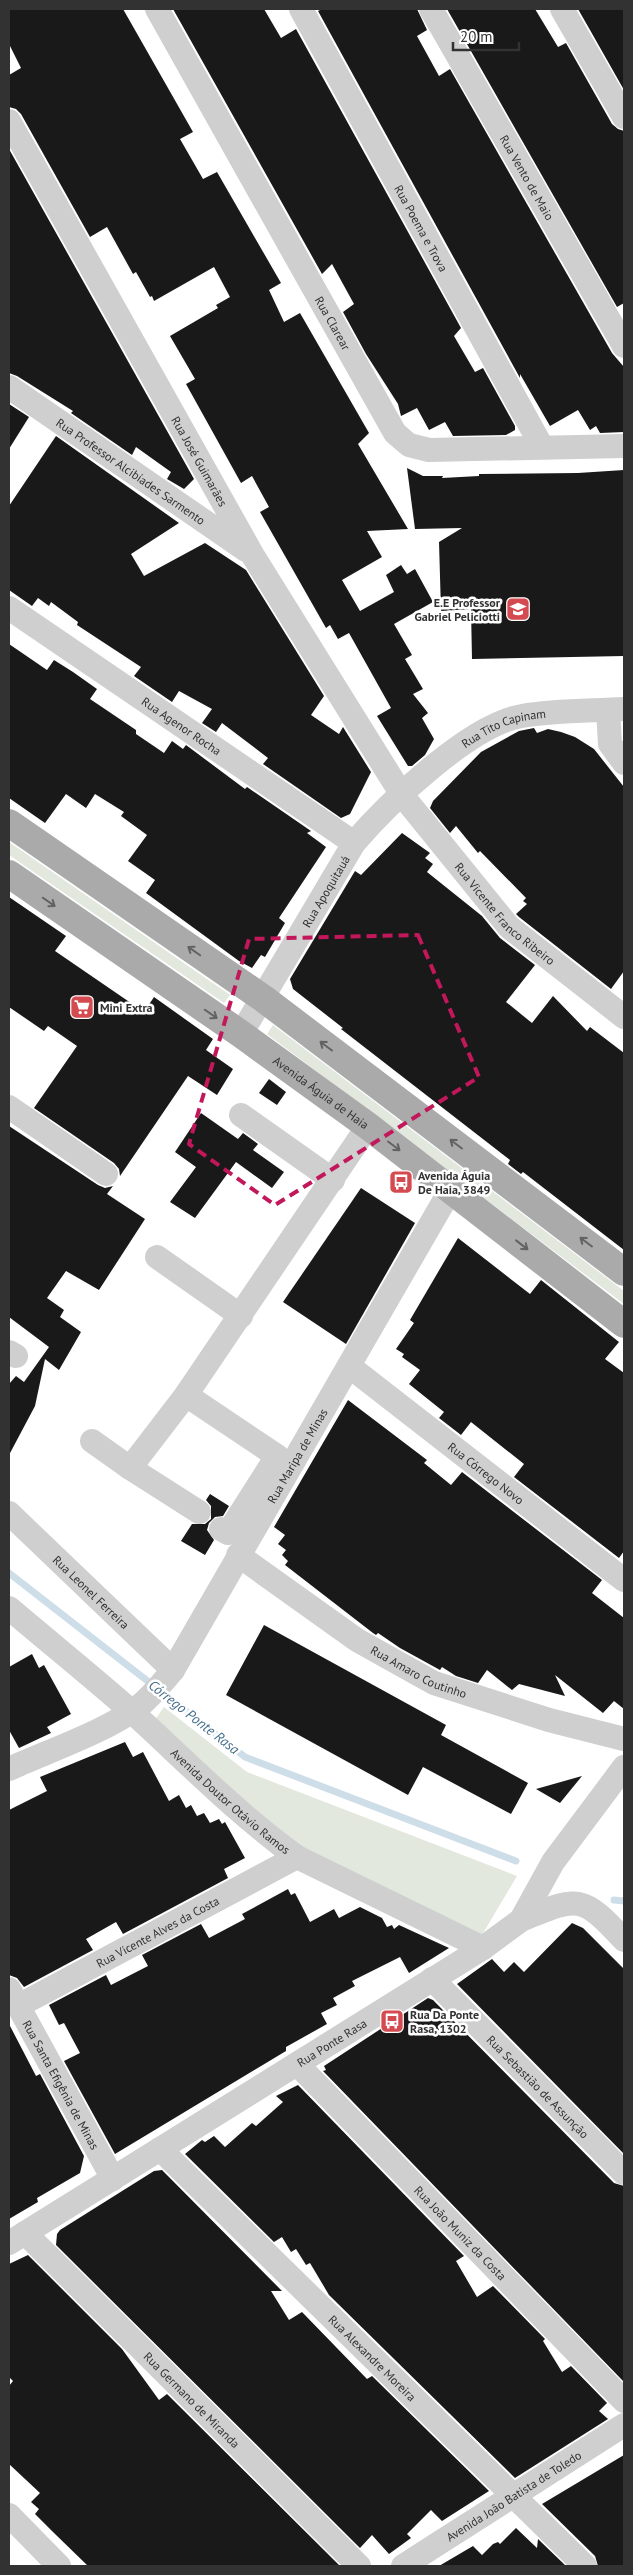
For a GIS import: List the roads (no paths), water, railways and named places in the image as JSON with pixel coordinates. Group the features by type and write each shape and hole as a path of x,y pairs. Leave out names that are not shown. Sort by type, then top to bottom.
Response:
{"main road":[{"path":"9,823 264,999 624,1272"},
{"name":"Avenida Águia de Haia","path":"9,874 242,1034 368,1126 624,1324"}],"street":[{"name":"Rua Clarear","path":"157,9 395,433 409,445 429,450 542,446 624,446"},
{"name":"Rua Poema e Trova","path":"301,9 542,446"},
{"name":"Rua Vento de Maio","path":"431,9 624,346"},
{"path":"562,9 624,117"},
{"name":"Rua José Guimarães","path":"9,121 252,554 402,795"},
{"name":"Rua Professor Alcibíades Sarmento","path":"9,387 252,554"},
{"name":"Rua Agenor Rocha","path":"9,608 354,843"},
{"path":"616,709 610,744 624,763"},
{"name":"Rua Tito Capinam","path":"402,795 462,743 492,725 521,716 616,709"},
{"name":"Rua Apoquitauá","path":"242,1034 354,843 370,824 402,795"},
{"name":"Rua Vicente Franco Ribeiro","path":"402,795 509,927 624,1016"},
{"path":"9,1107 106,1174"},
{"path":"241,1116 333,1180"},
{"path":"130,1468 186,1395 241,1316 368,1126"},
{"name":"Rua Maripa de Minas","path":"9,1769 107,1725 134,1709 171,1671 451,1190"},
{"path":"157,1257 241,1316"},
{"name":"Rua Córrego Novo","path":"349,1366 624,1580"},
{"path":"186,1395 277,1456 228,1533 221,1529"},
{"path":"92,1441 199,1512"},
{"name":"Rua Leonel Ferreira","path":"9,1513 171,1671"},
{"name":"Rua Amaro Coutinho","path":"238,1555 357,1640 434,1683 549,1720 624,1739"},
{"name":"Avenida Doutor Otávio Ramos","path":"9,1608 134,1709 233,1808 297,1857 483,1948"},
{"name":"Rua Ponte Rasa","path":"17,2238 483,1948 521,1920 540,1882 566,1843 624,1767"},
{"name":"Rua Vicente Alves da Costa","path":"13,1997 297,1857"},
{"path":"521,1920 563,1903 582,1903 595,1911 622,1936"},
{"name":"Rua Sebastião de Assunção","path":"432,1979 624,2173"},
{"name":"Rua Santa Efigênia de Minas","path":"13,1997 114,2179"},
{"name":"Rua João Muniz da Costa","path":"298,2064 624,2400"},
{"name":"Rua Alexandre Moreira","path":"160,2149 515,2494 585,2566"},
{"name":"Rua Germano de Miranda","path":"17,2238 359,2566"},
{"name":"Avenida João Batista de Toledo","path":"403,2566 624,2425"},
{"path":"9,2515 59,2566"}],"waterway":[{"name":"Córrego Ponte Rasa","path":"9,1573 245,1757 516,1861"},
{"name":"Córrego Ponte Rasa","path":"614,1900 624,1901"}],"place":[{"name":"E.E Professor Gabriel Peliciotti","path":"518,609"},
{"name":"Mini Extra","path":"82,1007"},
{"name":"Avenida Águia De Haia, 3849","path":"401,1182"},
{"name":"Rua Da Ponte Rasa, 1302","path":"392,2021"}]}
